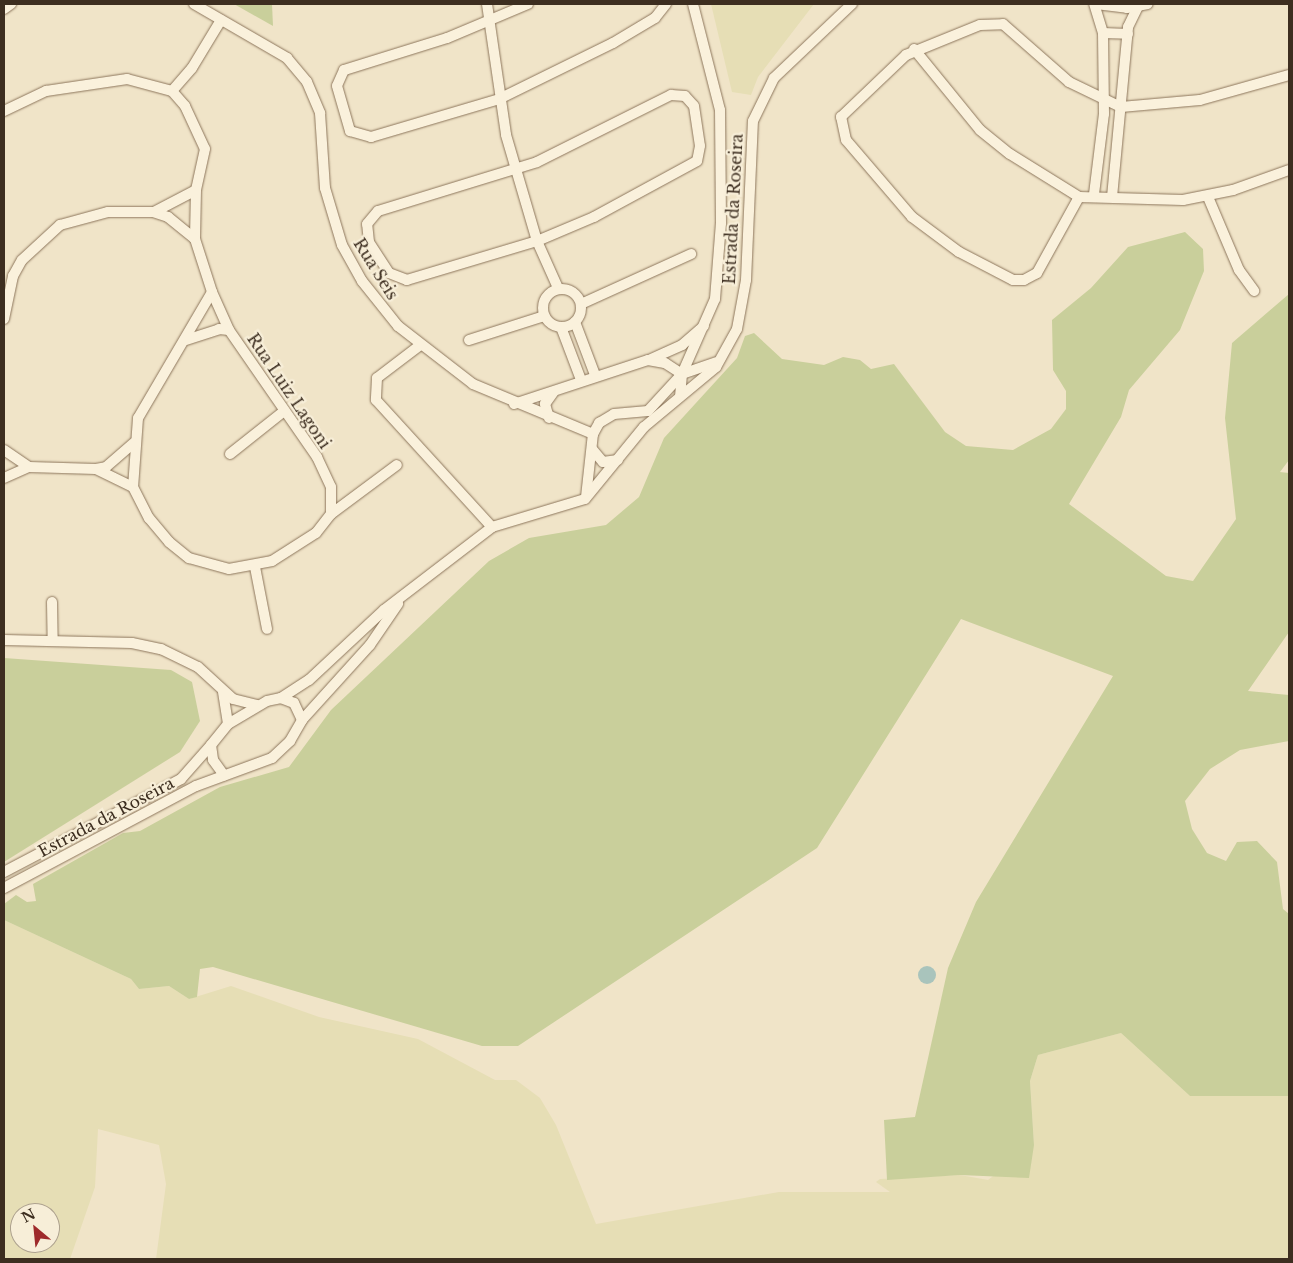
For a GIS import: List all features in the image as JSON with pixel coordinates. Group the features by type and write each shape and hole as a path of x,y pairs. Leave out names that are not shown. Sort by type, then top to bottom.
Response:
{"street":[{"path":"4,9 11,4"},
{"name":"Rua Seis","path":"194,4 287,58 307,82 320,113 325,188 342,245 374,297 419,346 473,384 513,404 594,434"},
{"path":"487,4 499,99 515,170 537,241 558,288"},
{"path":"528,4 490,21 348,68 337,86 347,128 362,138 429,122 499,99 613,43 655,18 666,4"},
{"path":"585,499 594,434 608,416 632,414 656,406 682,374 706,324 719,272 722,131 693,4"},
{"name":"Estrada da Roseira","path":"4,872 181,779 228,724 257,705 281,698 309,680 416,585 492,527 585,499 644,427 721,358 736,329 746,280 753,121 774,78 852,4"},
{"path":"1094,194 1101,155 1100,100 1103,33 1095,4 1138,6 1148,4"},
{"path":"1112,197 1128,34 1138,6"},
{"path":"172,91 192,68 221,20"},
{"path":"1079,196 1040,269 1024,280 976,263 912,217 873,175 839,124 856,99 914,49 964,28 1003,24 1055,72 1100,100 1121,107 1200,100 1289,75"},
{"path":"1103,33 1128,34"},
{"path":"914,49 980,130 1010,154 1079,196 1094,194 1149,202 1208,197 1289,170"},
{"path":"4,111 46,91 95,81 128,79 172,91 196,124 205,149 196,190 195,239 212,292 229,330"},
{"path":"671,95 685,96 694,106 700,146 694,165 594,218 537,241 403,280 389,273 369,242 366,224 378,211 515,170 671,95"},
{"path":"153,212 196,190"},
{"path":"1208,197 1239,270 1254,291"},
{"path":"4,319 9,275 36,243 60,225 108,212 153,212 168,217 195,239"},
{"path":"595,375 575,322 581,304 691,254"},
{"path":"544,316 545,297 558,288 573,291 581,304"},
{"path":"212,292 186,340 138,418 134,443 133,487 157,531 190,558 229,569 255,567 296,548 330,514 397,465"},
{"path":"544,316 561,327 581,380"},
{"path":"469,340 544,316"},
{"path":"561,327 575,322"},
{"path":"513,404 558,390 595,375 648,360 682,345 706,324"},
{"name":"Rua Luiz Lagoni","path":"186,340 219,329 229,330 284,411 304,435 331,487 330,514"},
{"path":"419,346 377,378 376,400 492,527"},
{"path":"682,374 721,358"},
{"path":"648,360 665,363 682,374"},
{"path":"680,396 682,374"},
{"path":"549,418 546,399 558,390"},
{"path":"230,454 284,411"},
{"path":"632,414 644,427"},
{"path":"4,478 29,467 96,469 106,467 134,443"},
{"path":"592,449 603,462 618,460"},
{"path":"4,450 29,467"},
{"path":"96,469 133,487"},
{"path":"255,567 267,629"},
{"name":"Estrada da Roseira","path":"4,888 224,776 272,758 290,741 302,720 416,585"},
{"path":"52,602 53,641"},
{"path":"4,640 132,643 161,649 198,667 223,692 240,702 257,705"},
{"path":"223,692 228,724"},
{"path":"281,698 294,703 302,720"},
{"path":"211,745 213,760 224,776"}],"shaded area":[{"path":"711,4 814,4 758,77 751,95 732,92"},
{"path":"4,920 131,979 139,989 169,986 189,999 231,986 319,1017 418,1039 495,1080 516,1080 540,1098 556,1125 596,1224 779,1192 890,1192 876,1182 880,1179 960,1175 988,1180 1034,1145 1030,1081 1038,1055 1121,1033 1190,1096 1289,1096 1289,1259 156,1259 166,1184 159,1145 98,1129 95,1187 70,1259 4,1259"}],"green space":[{"path":"234,4 272,4 273,26"},
{"path":"1185,232 1203,249 1204,271 1180,330 1129,390 1121,417 1069,504 1166,576 1193,581 1236,519 1225,418 1232,343 1289,294 1289,460 1280,472 1289,473 1289,632 1248,691 1289,695 1289,741 1240,750 1210,769 1185,801 1192,829 1207,853 1226,861 1237,842 1257,841 1277,862 1283,909 1289,914 1289,1096 1190,1096 1121,1033 1038,1055 1030,1081 1034,1145 1029,1178 960,1175 887,1180 884,1120 915,1117 948,968 976,902 1113,676 961,619 817,848 518,1046 482,1046 213,967 200,969 197,997 189,999 169,986 139,989 131,979 4,920 4,904 16,895 27,902 36,901 33,884 123,833 140,831 220,787 289,767 331,710 489,561 529,538 606,525 639,497 664,438 737,358 745,336 754,333 782,359 824,365 843,357 860,360 871,369 894,364 945,432 966,446 1013,450 1051,429 1066,409 1066,391 1053,370 1052,320 1091,288 1128,247"},
{"path":"4,658 171,670 192,682 200,721 180,752 4,862"}],"water":[{"path":"923,966 931,966 936,971 934,982 923,984 918,979 918,971"}]}
